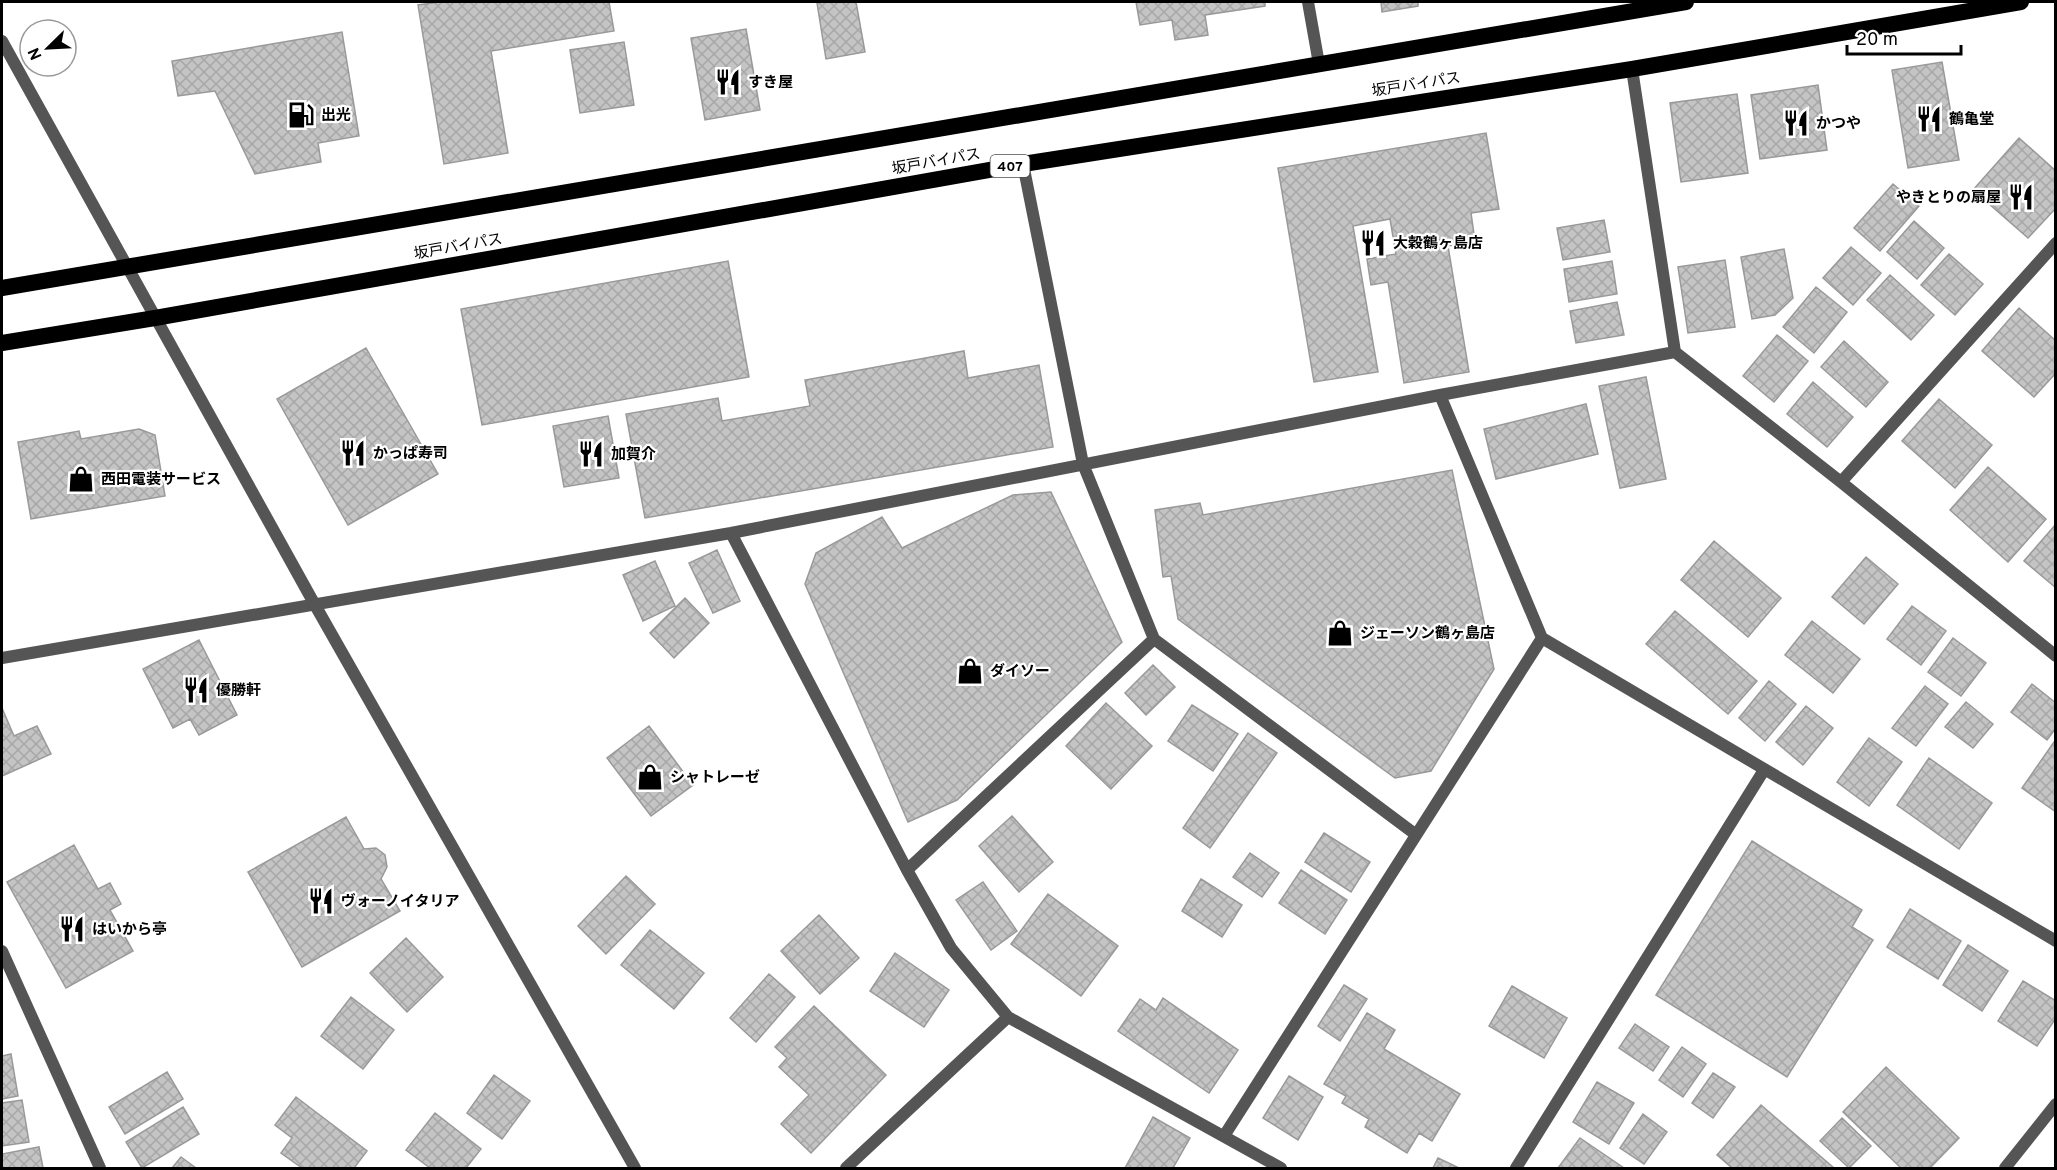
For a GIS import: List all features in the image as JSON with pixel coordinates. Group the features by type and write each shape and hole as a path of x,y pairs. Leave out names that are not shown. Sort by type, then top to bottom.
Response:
{"highway":[{"name":"坂戸バイパス","path":"2,288 1686,2"},
{"name":"坂戸バイパス","path":"2,343 1023,164 1632,69 2021,2"}],"street":[{"path":"1308,2 1319,64"},
{"path":"2,41 315,605 635,1168"},
{"path":"1632,69 1675,352 2055,656"},
{"path":"1023,164 1083,465 1154,639 1415,834"},
{"path":"1840,482 2055,243"},
{"path":"2,658 731,533 1440,395 1675,352"},
{"path":"1440,395 1542,638 2055,941"},
{"path":"731,533 907,870 951,948 1008,1017 1281,1168"},
{"path":"1224,1136 1542,638"},
{"path":"907,870 1154,639"},
{"path":"1516,1168 1764,770"},
{"path":"2,951 6,970 100,1168"},
{"path":"846,1168 1008,1017"},
{"path":"2005,1168 2055,1104"}],"building":[{"path":"440,2 609,2 614,31 491,51 508,153 444,164 418,5"},
{"path":"856,2 865,52 826,59 817,3"},
{"path":"1136,2 1265,2 1265,6 1205,15 1208,35 1175,40 1172,20 1140,25"},
{"path":"1381,2 1418,2 1418,6 1382,12"},
{"path":"746,29 760,110 705,120 691,38"},
{"path":"342,32 359,136 318,143 321,162 255,174 215,91 178,96 172,61"},
{"path":"624,42 634,105 580,113 570,50"},
{"path":"1942,62 1959,160 1908,168 1892,70"},
{"path":"1818,85 1827,150 1760,159 1751,95"},
{"path":"1737,94 1748,173 1681,182 1670,103"},
{"path":"1486,133 1499,209 1471,213 1475,241 1448,246 1469,372 1404,383 1388,282 1371,285 1367,259 1396,254 1390,219 1353,226 1378,372 1314,382 1278,168"},
{"path":"2019,138 2056,171 2056,208 2028,238 1973,190"},
{"path":"1893,184 1919,206 1880,251 1854,228"},
{"path":"1604,220 1610,252 1563,260 1557,228"},
{"path":"1914,221 1944,248 1917,279 1887,252"},
{"path":"1851,247 1881,273 1853,305 1823,278"},
{"path":"1784,249 1793,298 1775,315 1752,319 1741,257"},
{"path":"1949,254 1983,284 1955,315 1921,285"},
{"path":"1725,260 1735,327 1688,333 1678,267"},
{"path":"728,261 749,377 482,425 461,309"},
{"path":"1612,261 1617,294 1569,302 1564,269"},
{"path":"1890,275 1934,315 1911,340 1867,300"},
{"path":"1816,287 1847,312 1814,353 1783,327"},
{"path":"1617,302 1624,335 1576,343 1570,311"},
{"path":"2019,308 2056,341 2056,373 2034,397 1982,351"},
{"path":"1777,335 1808,361 1774,402 1743,376"},
{"path":"1844,341 1888,382 1866,407 1821,367"},
{"path":"366,348 438,474 348,525 277,399"},
{"path":"964,351 968,378 1039,365 1053,447 645,518 626,414 718,398 722,421 810,406 805,380"},
{"path":"1646,377 1666,479 1620,488 1599,386"},
{"path":"1813,382 1853,417 1827,447 1787,414"},
{"path":"1939,399 1992,445 1955,488 1902,441"},
{"path":"1586,404 1598,454 1496,479 1484,429"},
{"path":"608,416 619,478 564,487 553,426"},
{"path":"139,429 155,435 165,496 31,519 18,442 79,431 81,439"},
{"path":"1988,467 2046,519 2008,562 1950,510"},
{"path":"1452,470 1494,669 1431,771 1395,778 1178,619 1171,576 1163,577 1155,510 1200,503 1203,515"},
{"path":"1051,492 1122,642 957,800 908,822 805,584 816,553 882,517 902,548 1013,495"},
{"path":"2056,524 2056,588 2024,561"},
{"path":"1714,541 1781,598 1748,637 1681,580"},
{"path":"717,550 740,601 713,613 689,563"},
{"path":"1866,557 1898,584 1864,624 1832,597"},
{"path":"655,561 675,606 643,621 623,575"},
{"path":"685,598 709,623 674,658 650,633"},
{"path":"1912,606 1946,631 1921,665 1887,639"},
{"path":"1675,611 1757,681 1728,714 1646,644"},
{"path":"1812,621 1860,659 1833,693 1785,655"},
{"path":"1953,638 1986,663 1961,696 1928,672"},
{"path":"199,640 237,715 199,735 190,719 173,728 143,669"},
{"path":"1153,665 1175,687 1146,715 1125,693"},
{"path":"1769,681 1796,704 1765,741 1739,718"},
{"path":"2032,684 2056,703 2056,728 2047,740 2011,712"},
{"path":"1925,686 1948,704 1916,746 1892,728"},
{"path":"1966,702 1993,724 1973,748 1945,727"},
{"path":"1106,703 1152,746 1111,789 1066,746"},
{"path":"1192,705 1238,734 1213,771 1168,741"},
{"path":"1806,706 1833,728 1803,765 1776,742"},
{"path":"2,708 14,736 37,726 51,754 2,776"},
{"path":"649,726 693,785 651,816 607,758"},
{"path":"1248,733 1277,753 1210,848 1183,828"},
{"path":"1869,738 1902,762 1869,806 1837,782"},
{"path":"2054,742 2056,743 2056,812 2022,788"},
{"path":"1929,758 1992,803 1959,849 1897,805"},
{"path":"1012,816 1053,862 1019,892 979,846"},
{"path":"346,817 364,849 376,848 385,855 387,867 381,879 400,911 302,967 248,872"},
{"path":"1324,833 1370,862 1351,892 1305,862"},
{"path":"1752,841 1862,910 1852,927 1873,940 1787,1077 1656,995"},
{"path":"74,845 98,889 110,883 121,904 110,910 133,951 66,988 7,882"},
{"path":"1250,853 1279,873 1262,897 1233,877"},
{"path":"1301,870 1347,900 1325,934 1279,903"},
{"path":"626,876 655,904 606,954 578,926"},
{"path":"1201,879 1242,905 1222,937 1182,911"},
{"path":"983,882 1017,931 991,950 956,900"},
{"path":"1048,894 1118,946 1081,996 1011,944"},
{"path":"1910,909 1961,941 1938,979 1887,947"},
{"path":"819,915 859,958 820,994 781,951"},
{"path":"650,930 704,973 674,1009 621,965"},
{"path":"406,938 443,977 407,1012 370,973"},
{"path":"1968,945 2008,971 1982,1011 1943,985"},
{"path":"895,953 949,990 924,1027 870,991"},
{"path":"769,974 795,997 756,1042 730,1018"},
{"path":"2023,981 2056,1001 2056,1018 2037,1046 1998,1021"},
{"path":"1344,985 1367,999 1340,1041 1318,1026"},
{"path":"1512,986 1567,1018 1544,1058 1489,1026"},
{"path":"351,997 394,1030 363,1069 321,1036"},
{"path":"1163,998 1238,1050 1209,1093 1118,1031 1140,999 1156,1010"},
{"path":"814,1006 886,1075 811,1153 781,1124 809,1095 779,1067 787,1058 775,1047"},
{"path":"1367,1013 1395,1030 1384,1049 1460,1094 1432,1141 1419,1133 1407,1153 1365,1127 1369,1119 1342,1103 1346,1096 1324,1084"},
{"path":"1635,1024 1669,1047 1653,1071 1619,1048"},
{"path":"1682,1047 1706,1064 1683,1097 1659,1080"},
{"path":"11,1054 18,1096 2,1099 2,1056"},
{"path":"1886,1067 1959,1138 1930,1168 1901,1168 1843,1112"},
{"path":"167,1072 183,1099 125,1134 109,1107"},
{"path":"1713,1073 1735,1087 1713,1118 1692,1103"},
{"path":"494,1075 530,1101 502,1139 467,1113"},
{"path":"1289,1076 1323,1097 1298,1140 1263,1118"},
{"path":"1597,1082 1634,1103 1609,1144 1573,1122"},
{"path":"296,1097 367,1151 354,1168 302,1168 281,1153 292,1138 275,1125"},
{"path":"22,1100 29,1142 2,1146 2,1103"},
{"path":"1761,1105 1834,1168 1732,1168 1717,1155"},
{"path":"183,1107 199,1134 142,1168 126,1142"},
{"path":"435,1113 481,1149 466,1168 430,1168 406,1150"},
{"path":"1643,1114 1667,1132 1644,1164 1620,1148"},
{"path":"1153,1117 1190,1138 1173,1168 1125,1168"},
{"path":"1842,1118 1871,1146 1849,1168 1820,1141"},
{"path":"1580,1138 1624,1168 1558,1168"},
{"path":"39,1147 43,1168 2,1168 2,1154"},
{"path":"181,1157 196,1168 172,1168"},
{"path":"1438,1158 1459,1168 1433,1168"}],"place":[{"name":"すき屋","path":"728,82"},
{"name":"出光","path":"301,115"},
{"name":"鶴亀堂","path":"1929,119"},
{"name":"かつや","path":"1796,123"},
{"name":"やきとりの扇屋","path":"2021,197"},
{"name":"大穀鶴ヶ島店","path":"1373,243"},
{"name":"かっぱ寿司","path":"353,453"},
{"name":"加賀介","path":"591,454"},
{"name":"西田電装サービス","path":"81,479"},
{"name":"ジェーソン鶴ヶ島店","path":"1340,633"},
{"name":"ダイソー","path":"970,671"},
{"name":"優勝軒","path":"196,690"},
{"name":"シャトレーゼ","path":"650,777"},
{"name":"ヴォーノイタリア","path":"321,901"},
{"name":"はいから亭","path":"72,929"}]}
